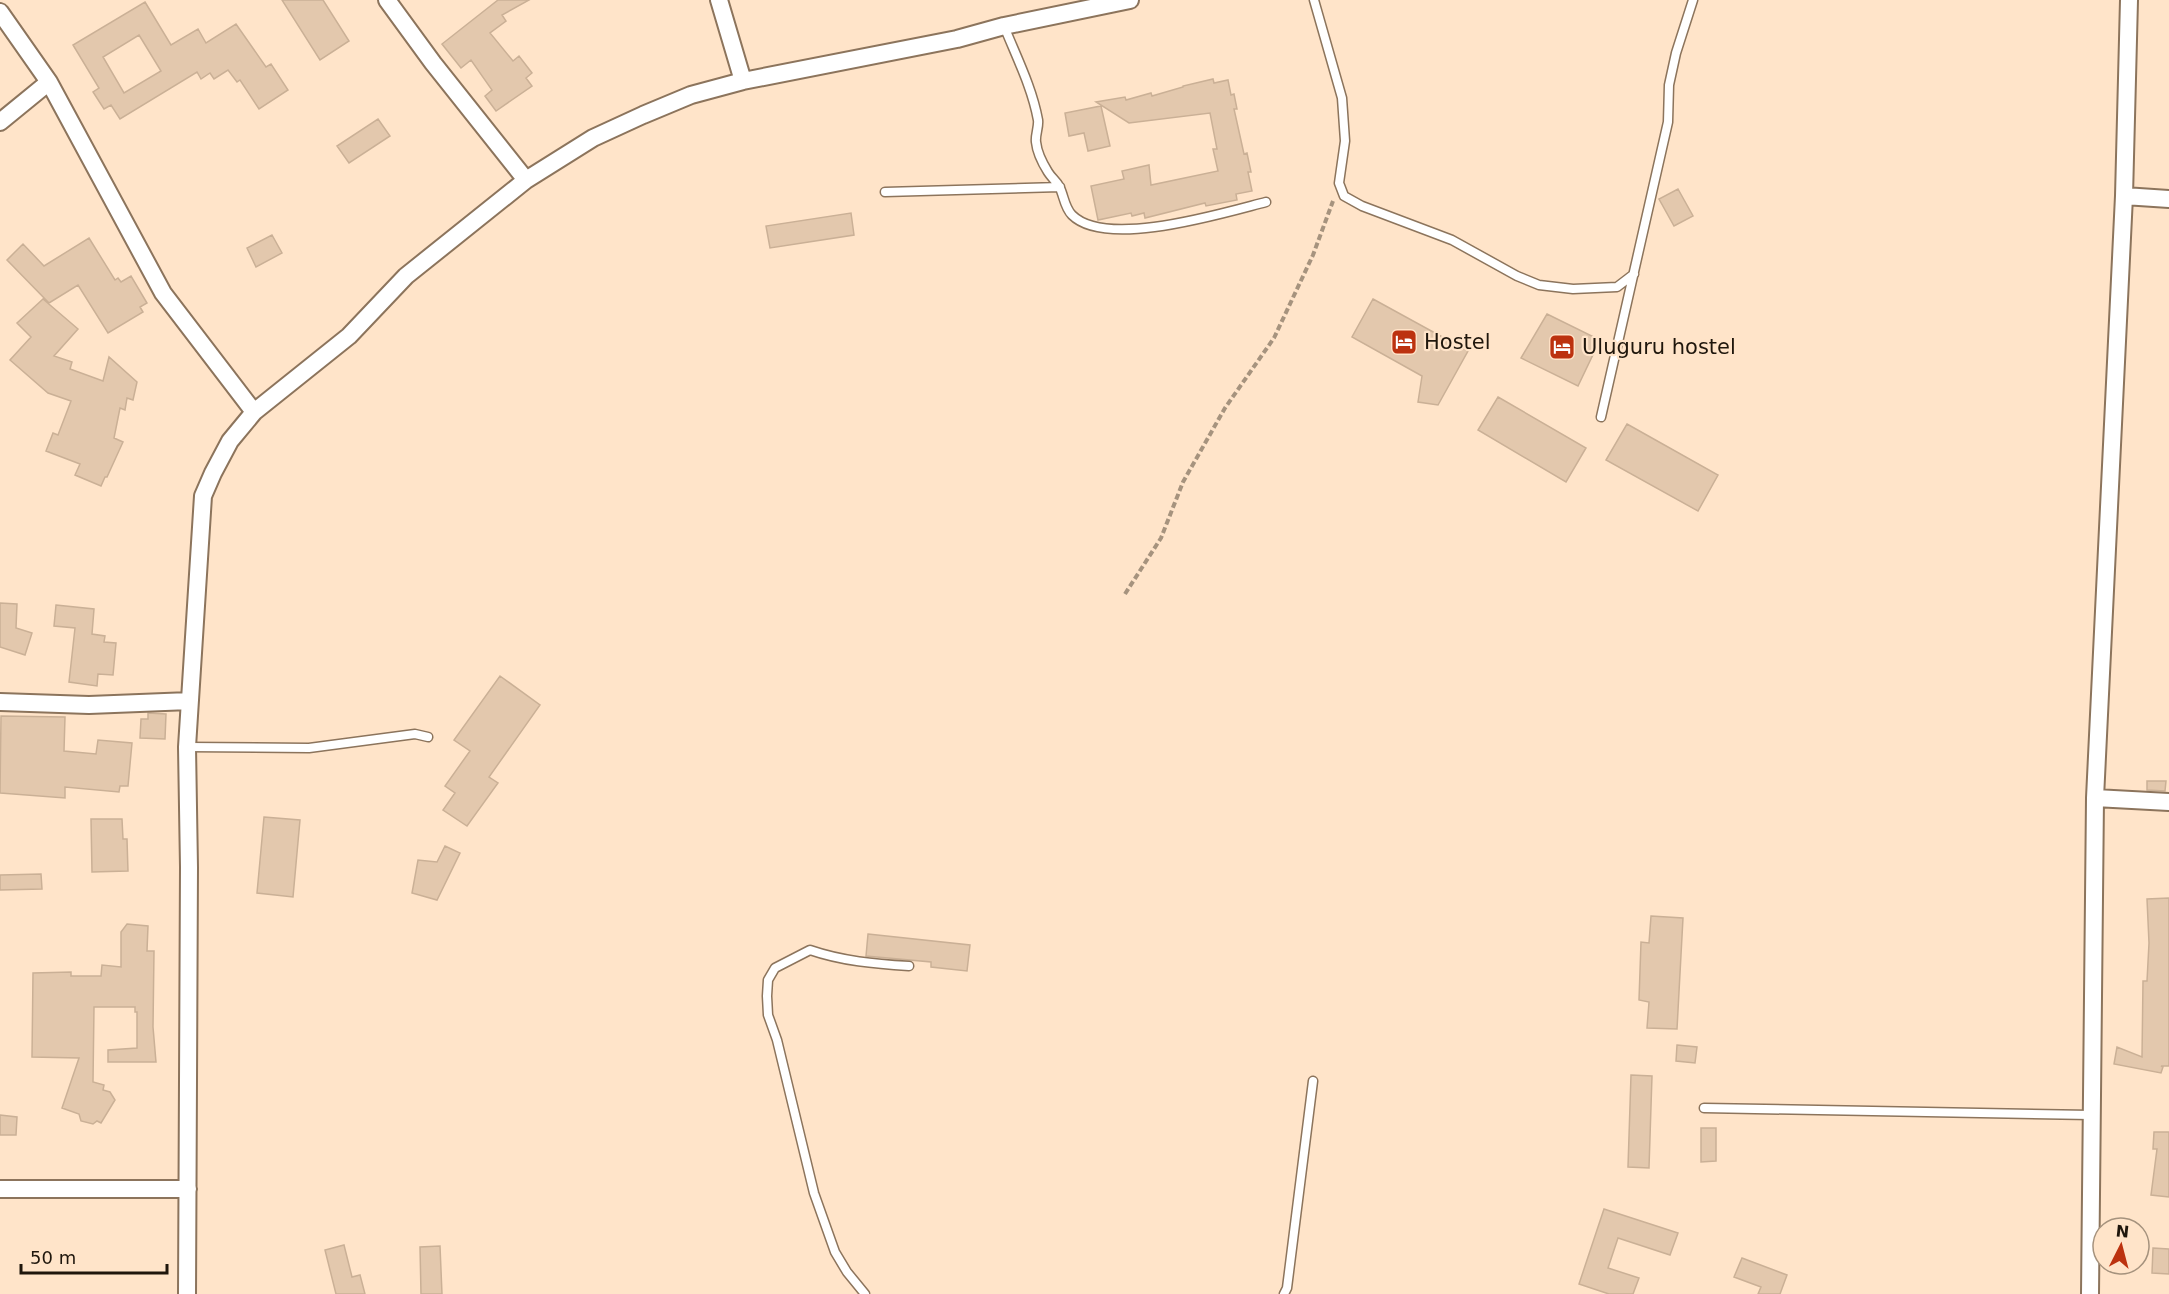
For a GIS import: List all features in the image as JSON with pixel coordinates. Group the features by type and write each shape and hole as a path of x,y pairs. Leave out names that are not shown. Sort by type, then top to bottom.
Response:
{"street":[{"path":"387,0 433,63 526,180"},
{"path":"719,0 743,81"},
{"path":"187,1294 189,867 187,747 203,496 230,441 254,412 349,336 406,276 526,180 593,138 692,95 743,81 957,39 1110,2 1130,0"},
{"path":"2090,1294 2095,798 2124,196 2129,0"},
{"path":"0,12 49,82 163,293 254,412"},
{"path":"0,122 49,82"},
{"path":"2124,196 2169,199"},
{"path":"0,702 89,705 190,701"},
{"path":"2095,798 2169,802"},
{"path":"0,1188 188,1189"}],"lane":[{"path":"1314,0 1342,98 1345,141 1339,183 1344,196 1362,206 1452,240 1517,276 1539,285 1573,289 1617,286 1634,274"},
{"path":"1601,417 1668,122 1669,85 1676,53 1693,0"},
{"path":"1004,26 1031,93 1039,123 1036,141 1041,158 1047,171 1060,187 1063,199 1073,216 1102,229 1143,228 1202,218 1266,202"},
{"path":"885,192 1060,187"},
{"path":"187,747 309,748 415,734 428,737"},
{"path":"865,1294 835,1252 814,1193 777,1041 768,1015 768,980 775,968 810,950 829,957 871,964 909,966"},
{"path":"1284,1294 1287,1288 1313,1081"},
{"path":"1704,1108 2091,1115"}],"path":[{"path":"1125,594 1161,538 1183,482 1220,417 1274,338 1313,255 1339,183"}],"building":[{"path":"282,0 323,0 349,41 320,60"},
{"path":"498,0 529,0 502,15 506,21 490,33 513,61 519,56 532,73 526,78 532,86 496,111 485,96 492,90 471,60 461,68 442,44"},
{"path":"145,2 171,45 198,29 206,43 236,24 266,67 271,64 288,90 259,109 240,80 237,82 228,70 214,79 210,73 201,79 197,72 120,119 111,105 104,109 93,92 99,88 73,45","holes":["139,35 161,71 124,93 103,57"]},
{"path":"1213,79 1214,83 1228,80 1231,95 1234,94 1237,109 1234,109 1244,154 1247,153 1252,191 1236,194 1237,200 1206,206 1205,203 1145,218 1144,213 1132,216 1131,213 1098,220 1091,186 1124,179 1122,171 1149,165 1151,185 1218,171 1213,149 1217,149 1210,113 1129,123 1096,102 1125,97 1126,100 1151,93 1152,96"},
{"path":"1101,106 1110,146 1088,151 1084,133 1069,136 1065,113"},
{"path":"378,119 390,136 349,163 337,146"},
{"path":"1678,189 1693,216 1674,226 1659,199"},
{"path":"851,213 854,235 770,248 766,226"},
{"path":"272,235 282,253 256,267 247,248"},
{"path":"89,238 115,280 118,278 121,282 131,276 147,303 140,307 143,312 108,333 78,285 49,303 7,260 23,244 44,266"},
{"path":"43,299 78,329 54,356 72,362 70,369 103,381 109,357 137,382 133,400 127,398 125,410 120,408 114,438 123,442 101,486 75,475 80,464 46,451 53,433 58,435 71,401 48,393 10,360 31,337 17,323"},
{"path":"1373,299 1468,351 1438,405 1418,402 1422,376 1352,337"},
{"path":"1547,314 1600,340 1578,386 1521,358"},
{"path":"1498,397 1586,448 1566,482 1478,430"},
{"path":"1627,424 1718,475 1698,511 1606,460"},
{"path":"0,603 17,604 16,628 32,633 25,655 0,647"},
{"path":"56,605 94,609 92,634 105,636 104,642 116,643 113,675 98,674 97,686 69,682 75,628 54,626"},
{"path":"500,676 540,705 489,777 498,783 467,826 443,810 455,793 445,786 470,751 454,740"},
{"path":"148,713 166,714 165,739 140,738 141,719 148,719"},
{"path":"1,716 65,717 64,751 96,754 98,740 132,743 128,786 120,786 119,792 65,787 65,798 0,793"},
{"path":"2147,781 2166,781 2165,791 2147,790"},
{"path":"264,817 300,820 293,897 257,893"},
{"path":"91,819 122,819 123,839 127,839 128,871 92,872"},
{"path":"445,846 460,853 437,900 412,893 418,860 437,862"},
{"path":"41,874 42,889 0,890 0,875"},
{"path":"2169,898 2169,1066 2161,1066 2163,1067 2161,1073 2114,1064 2117,1047 2142,1057 2143,981 2147,981 2149,943 2147,899"},
{"path":"1651,916 1683,918 1677,1029 1647,1028 1649,1002 1639,1000 1641,942 1649,943"},
{"path":"127,924 148,926 147,951 154,951 153,1027 156,1062 108,1062 108,1050 137,1048 137,1012 135,1012 135,1007 94,1007 93,1082 104,1085 103,1090 110,1092 115,1100 101,1123 97,1121 93,1124 81,1121 79,1114 62,1108 79,1058 32,1057 33,973 71,972 71,976 101,976 102,965 121,967 121,932"},
{"path":"868,934 970,945 967,971 931,967 931,962 866,956"},
{"path":"1677,1045 1697,1047 1695,1063 1676,1061"},
{"path":"1631,1075 1652,1076 1649,1168 1628,1167"},
{"path":"0,1115 17,1117 16,1135 0,1135"},
{"path":"1701,1128 1716,1128 1716,1161 1701,1162"},
{"path":"2154,1132 2169,1132 2169,1197 2151,1195 2157,1149 2153,1149"},
{"path":"1604,1209 1678,1233 1670,1255 1618,1238 1608,1268 1639,1278 1633,1294 1609,1294 1579,1284"},
{"path":"344,1245 352,1277 360,1275 365,1294 336,1294 325,1250"},
{"path":"440,1246 442,1294 421,1294 420,1247"},
{"path":"2153,1248 2169,1249 2169,1274 2152,1273"},
{"path":"1742,1258 1787,1275 1780,1294 1758,1294 1761,1287 1734,1277"}],"place":[{"name":"Hostel","path":"1404,342"},
{"name":"Uluguru hostel","path":"1562,347"}]}
